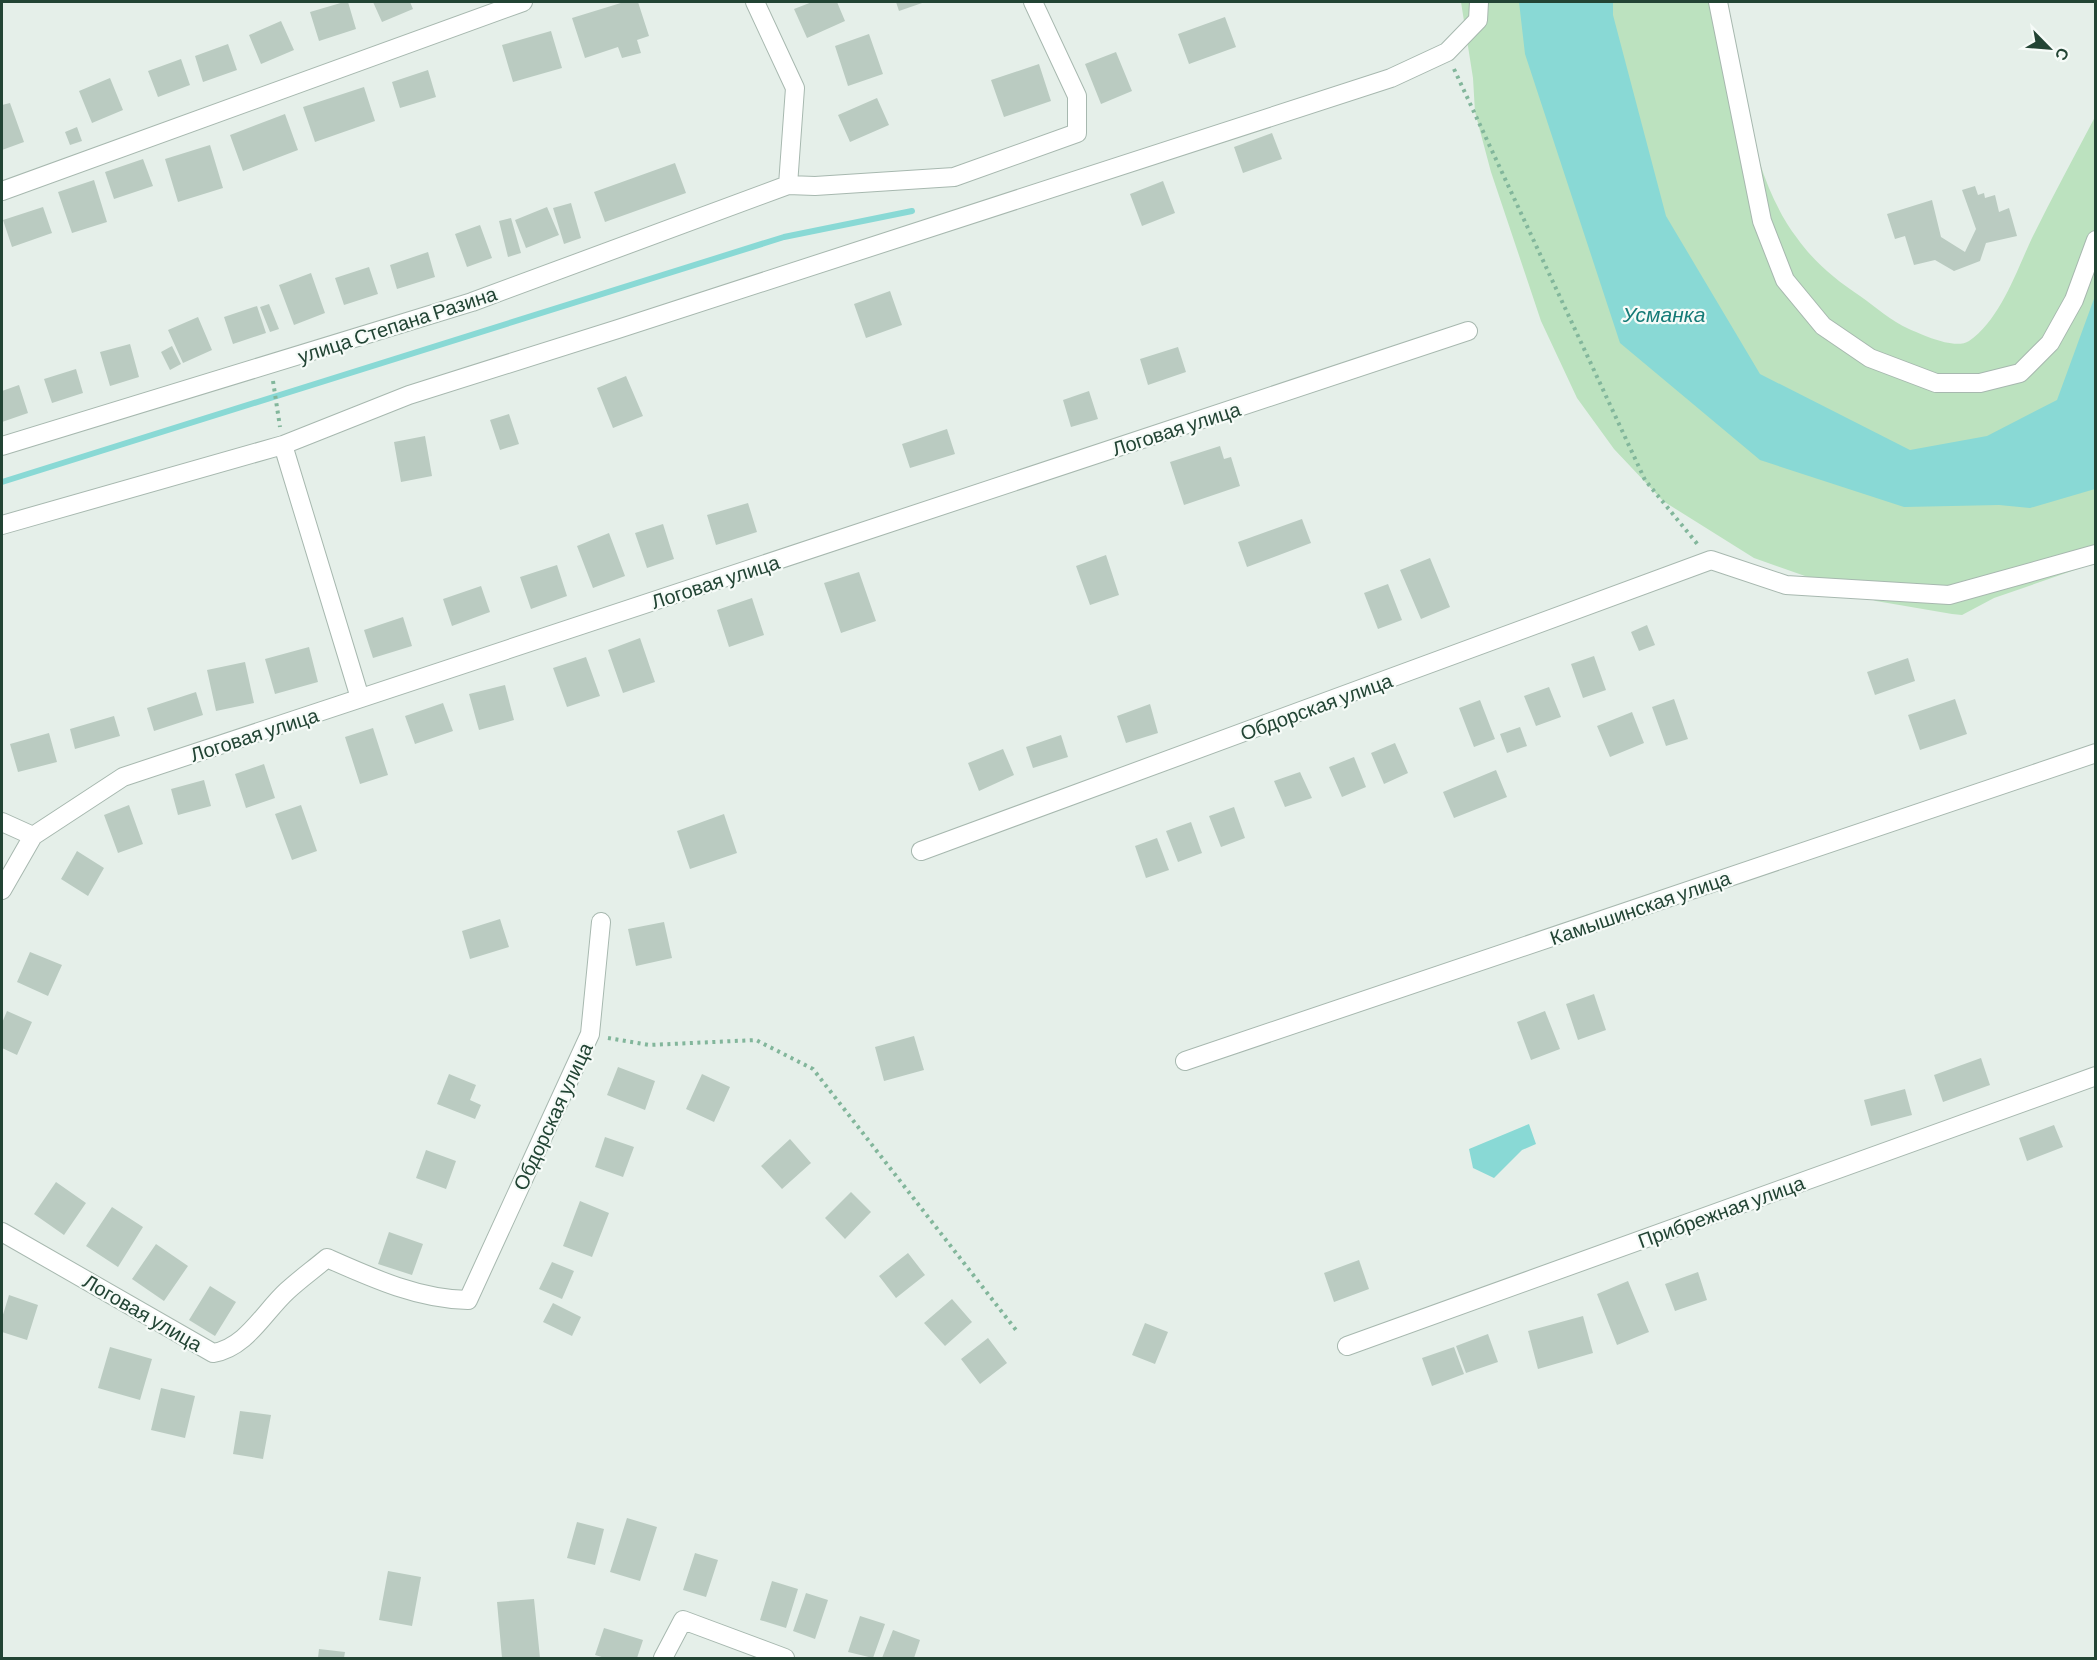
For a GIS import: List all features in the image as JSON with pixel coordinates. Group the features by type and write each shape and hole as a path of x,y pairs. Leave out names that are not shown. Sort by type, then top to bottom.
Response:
{"street":[{"path":"2,191 522,2"},
{"path":"755,2 795,88 788,185"},
{"name":"улица Степана Разина","path":"2,446 472,302 788,185 815,186 954,177 1077,133 1077,96 1033,2"},
{"path":"2,525 283,445 410,395 1391,78 1446,52 1478,20 1479,2"},
{"path":"1718,2 1762,221 1785,280 1823,326 1870,358 1935,383 1980,383 2020,373 2050,343 2074,300 2096,240"},
{"name":"Логовая улица","path":"2,890 33,836 123,777 1468,331"},
{"path":"283,445 360,698"},
{"path":"1711,560 1786,585 1949,595 2096,554"},
{"name":"Обдорская улица","path":"921,851 1711,560"},
{"name":"Камышинская улица","path":"1185,1061 2096,753"},
{"path":"2,822 33,836"},
{"name":"Обдорская улица","path":"468,1300 590,1035 601,922"},
{"name":"Прибрежная улица","path":"1347,1346 2096,1076"},
{"name":"Логовая улица","path":"2,1232 213,1353 226,1351 246,1336 286,1291 327,1258 382,1282 449,1300 468,1300"},
{"path":"663,1659 683,1620 785,1659"}],"path":[{"path":"1446,52 1645,480 1711,560"},
{"path":"270,365 283,445"},
{"path":"590,1035 649,1045 756,1040 813,1069 1016,1330"}],"green space":[{"path":"1461,2 1724,2 1749,125 1768,186 1781,214 1811,255 1842,284 1902,326 1948,343 1969,341 1990,321 1999,308 2032,238 2095,117 2095,563 1994,598 1962,615 1952,614 1876,601 1754,558 1663,501 1614,449 1577,398 1541,321 1491,172 1475,112 1473,78"}],"water":[{"name":"Усманка","path":"1519,2 1613,2 1613,15 1666,216 1760,374 1910,450 1987,436 2057,400 2095,296 2095,489 2030,508 1999,505 1904,507 1760,460 1620,343 1525,54"},
{"path":"1529,1124 1536,1144 1522,1150 1494,1178 1473,1168 1469,1149"}],"building":[{"path":"348,2 356,29 319,41 310,12"},
{"path":"373,2 410,2 413,9 382,22"},
{"path":"624,2 638,2 649,36 637,40 641,53 622,58 618,47 585,58 572,18"},
{"path":"812,2 837,2 845,21 807,38 794,9"},
{"path":"896,2 925,2 899,11"},
{"path":"1225,17 1236,47 1189,64 1178,34"},
{"path":"281,21 294,50 261,64 249,35"},
{"path":"551,31 562,68 513,82 502,45"},
{"path":"869,34 883,74 848,86 835,46"},
{"path":"228,44 237,70 203,82 195,56"},
{"path":"1116,52 1132,91 1101,104 1085,64"},
{"path":"181,59 190,85 158,97 148,71"},
{"path":"1039,64 1051,101 1004,117 991,80"},
{"path":"428,70 436,97 400,108 392,82"},
{"path":"110,78 123,110 92,123 79,91"},
{"path":"364,87 375,121 315,142 303,107"},
{"path":"877,98 889,125 850,142 838,115"},
{"path":"10,103 24,142 2,150 2,105"},
{"path":"285,114 298,150 243,171 230,135"},
{"path":"77,127 82,141 70,145 65,132"},
{"path":"1272,133 1282,159 1243,173 1234,147"},
{"path":"210,145 223,188 178,202 165,159"},
{"path":"143,159 153,186 114,199 105,172"},
{"path":"675,163 686,193 605,222 594,192"},
{"path":"94,180 107,222 72,233 58,192"},
{"path":"1163,181 1175,213 1142,226 1130,194"},
{"path":"1975,186 1978,195 1984,193 1985,198 1995,195 1999,212 2009,208 2017,236 1986,243 1980,261 1954,271 1935,260 1914,265 1905,236 1895,239 1887,214 1932,200 1941,237 1965,252 1976,229 1962,190"},
{"path":"571,203 581,238 564,244 553,208"},
{"path":"43,207 52,233 12,247 3,220"},
{"path":"547,207 559,235 526,248 515,220"},
{"path":"511,218 521,253 508,257 499,221"},
{"path":"480,225 492,258 467,267 455,234"},
{"path":"428,252 435,277 397,289 390,265"},
{"path":"369,267 378,294 344,305 335,278"},
{"path":"311,273 325,313 294,325 279,285"},
{"path":"890,291 902,325 866,338 854,304"},
{"path":"269,304 279,329 270,332 260,307"},
{"path":"257,306 266,333 233,344 224,317"},
{"path":"198,317 212,350 183,363 168,330"},
{"path":"130,344 139,377 110,386 100,352"},
{"path":"172,346 181,364 170,370 161,352"},
{"path":"1178,347 1186,372 1148,385 1140,359"},
{"path":"76,369 83,393 52,403 44,379"},
{"path":"626,376 643,416 613,428 597,388"},
{"path":"19,385 28,413 2,422 2,391"},
{"path":"1089,391 1098,419 1071,427 1063,400"},
{"path":"509,414 519,444 500,450 490,420"},
{"path":"947,429 955,454 910,468 902,444"},
{"path":"425,436 432,476 401,482 394,442"},
{"path":"1220,446 1224,459 1231,457 1240,486 1184,505 1170,462"},
{"path":"748,503 757,532 716,545 707,515"},
{"path":"1302,519 1311,543 1247,567 1238,542"},
{"path":"663,524 674,559 647,568 635,533"},
{"path":"609,533 625,576 593,588 577,546"},
{"path":"1106,555 1119,595 1090,605 1076,566"},
{"path":"1430,558 1450,607 1421,619 1400,570"},
{"path":"557,565 567,596 531,609 520,577"},
{"path":"859,572 876,621 841,633 824,583"},
{"path":"1388,584 1402,620 1378,629 1364,593"},
{"path":"481,586 490,612 452,626 443,599"},
{"path":"752,598 764,635 729,647 717,610"},
{"path":"403,617 412,646 373,658 364,630"},
{"path":"1647,625 1655,645 1639,651 1631,632"},
{"path":"640,638 655,682 623,693 608,650"},
{"path":"309,647 318,682 275,694 265,659"},
{"path":"1594,656 1606,690 1583,698 1571,664"},
{"path":"586,657 600,696 567,707 553,668"},
{"path":"1908,658 1915,681 1875,695 1867,672"},
{"path":"245,662 254,703 216,711 207,670"},
{"path":"505,685 514,720 479,730 469,694"},
{"path":"1549,687 1561,717 1536,726 1524,696"},
{"path":"196,692 203,715 154,731 147,708"},
{"path":"1674,699 1688,739 1666,746 1652,707"},
{"path":"1955,699 1967,734 1920,750 1908,715"},
{"path":"1480,700 1495,739 1474,747 1459,708"},
{"path":"443,703 453,731 415,744 405,716"},
{"path":"1150,704 1158,733 1126,743 1117,716"},
{"path":"1632,712 1644,743 1610,757 1597,726"},
{"path":"114,716 120,736 75,749 70,729"},
{"path":"1520,727 1527,746 1507,753 1500,734"},
{"path":"373,728 388,775 360,784 345,737"},
{"path":"49,733 57,762 18,772 10,744"},
{"path":"1061,735 1068,757 1033,768 1026,747"},
{"path":"1395,743 1408,773 1384,784 1371,753"},
{"path":"1003,749 1014,775 979,791 968,763"},
{"path":"1354,757 1366,787 1342,797 1329,767"},
{"path":"264,764 275,798 246,808 235,774"},
{"path":"1496,770 1507,797 1454,818 1443,792"},
{"path":"1300,772 1312,798 1285,807 1274,781"},
{"path":"204,780 211,806 178,815 171,789"},
{"path":"129,805 143,844 118,853 104,815"},
{"path":"301,805 317,851 292,860 275,814"},
{"path":"1234,807 1245,838 1221,847 1209,816"},
{"path":"724,814 737,853 690,869 677,831"},
{"path":"1191,822 1202,853 1178,862 1166,831"},
{"path":"1157,838 1169,870 1146,878 1135,846"},
{"path":"77,851 104,868 88,896 61,879"},
{"path":"500,919 509,947 470,959 462,931"},
{"path":"664,922 672,958 636,966 628,929"},
{"path":"30,952 62,965 48,996 17,982"},
{"path":"1594,994 1606,1030 1578,1040 1566,1004"},
{"path":"7,1011 32,1022 17,1055 2,1048 2,1023"},
{"path":"1545,1011 1560,1049 1531,1060 1517,1022"},
{"path":"914,1036 924,1070 884,1081 875,1047"},
{"path":"1981,1058 1990,1085 1943,1102 1934,1075"},
{"path":"618,1067 655,1081 645,1110 607,1095"},
{"path":"449,1074 476,1085 470,1100 481,1105 475,1119 437,1104"},
{"path":"702,1074 730,1087 714,1122 686,1109"},
{"path":"1905,1089 1912,1115 1871,1126 1864,1100"},
{"path":"2054,1125 2063,1147 2027,1161 2019,1138"},
{"path":"605,1137 634,1147 623,1177 595,1167"},
{"path":"790,1139 811,1163 782,1189 761,1166"},
{"path":"426,1150 456,1161 446,1189 416,1178"},
{"path":"56,1182 86,1203 64,1235 34,1214"},
{"path":"851,1192 871,1212 845,1239 825,1218"},
{"path":"580,1201 609,1213 592,1257 563,1246"},
{"path":"112,1207 143,1227 118,1267 86,1246"},
{"path":"389,1232 423,1244 412,1275 378,1264"},
{"path":"156,1244 188,1266 164,1301 132,1279"},
{"path":"908,1253 925,1275 896,1298 879,1276"},
{"path":"1359,1260 1369,1289 1334,1302 1324,1273"},
{"path":"552,1262 574,1271 562,1299 539,1289"},
{"path":"1698,1272 1707,1300 1675,1311 1665,1284"},
{"path":"1628,1281 1649,1332 1617,1345 1597,1294"},
{"path":"210,1286 236,1302 215,1336 189,1320"},
{"path":"9,1295 38,1305 27,1340 2,1332 2,1318"},
{"path":"952,1299 972,1322 945,1346 924,1323"},
{"path":"553,1303 581,1317 572,1336 543,1322"},
{"path":"1583,1316 1593,1353 1538,1369 1528,1331"},
{"path":"1145,1323 1168,1332 1155,1364 1132,1355"},
{"path":"1488,1334 1498,1362 1466,1373 1456,1346"},
{"path":"988,1338 1007,1363 980,1384 961,1359"},
{"path":"110,1347 152,1359 140,1400 98,1388"},
{"path":"1454,1347 1464,1374 1432,1386 1422,1358"},
{"path":"161,1388 195,1396 185,1438 151,1430"},
{"path":"240,1411 271,1415 263,1459 233,1454"},
{"path":"627,1518 657,1527 640,1581 610,1572"},
{"path":"577,1522 604,1529 595,1565 567,1558"},
{"path":"695,1553 718,1560 706,1597 683,1590"},
{"path":"388,1571 421,1577 412,1626 379,1620"},
{"path":"772,1581 798,1589 786,1628 760,1620"},
{"path":"806,1593 828,1600 815,1639 793,1631"},
{"path":"534,1599 540,1658 502,1658 497,1602"},
{"path":"860,1616 885,1624 873,1658 848,1652"},
{"path":"604,1628 643,1640 637,1658 605,1658 595,1655"},
{"path":"893,1630 920,1640 914,1658 882,1658"},
{"path":"319,1649 345,1652 344,1658 318,1658"}],"waterway":[{"path":"2,482 784,237 912,211"}]}
